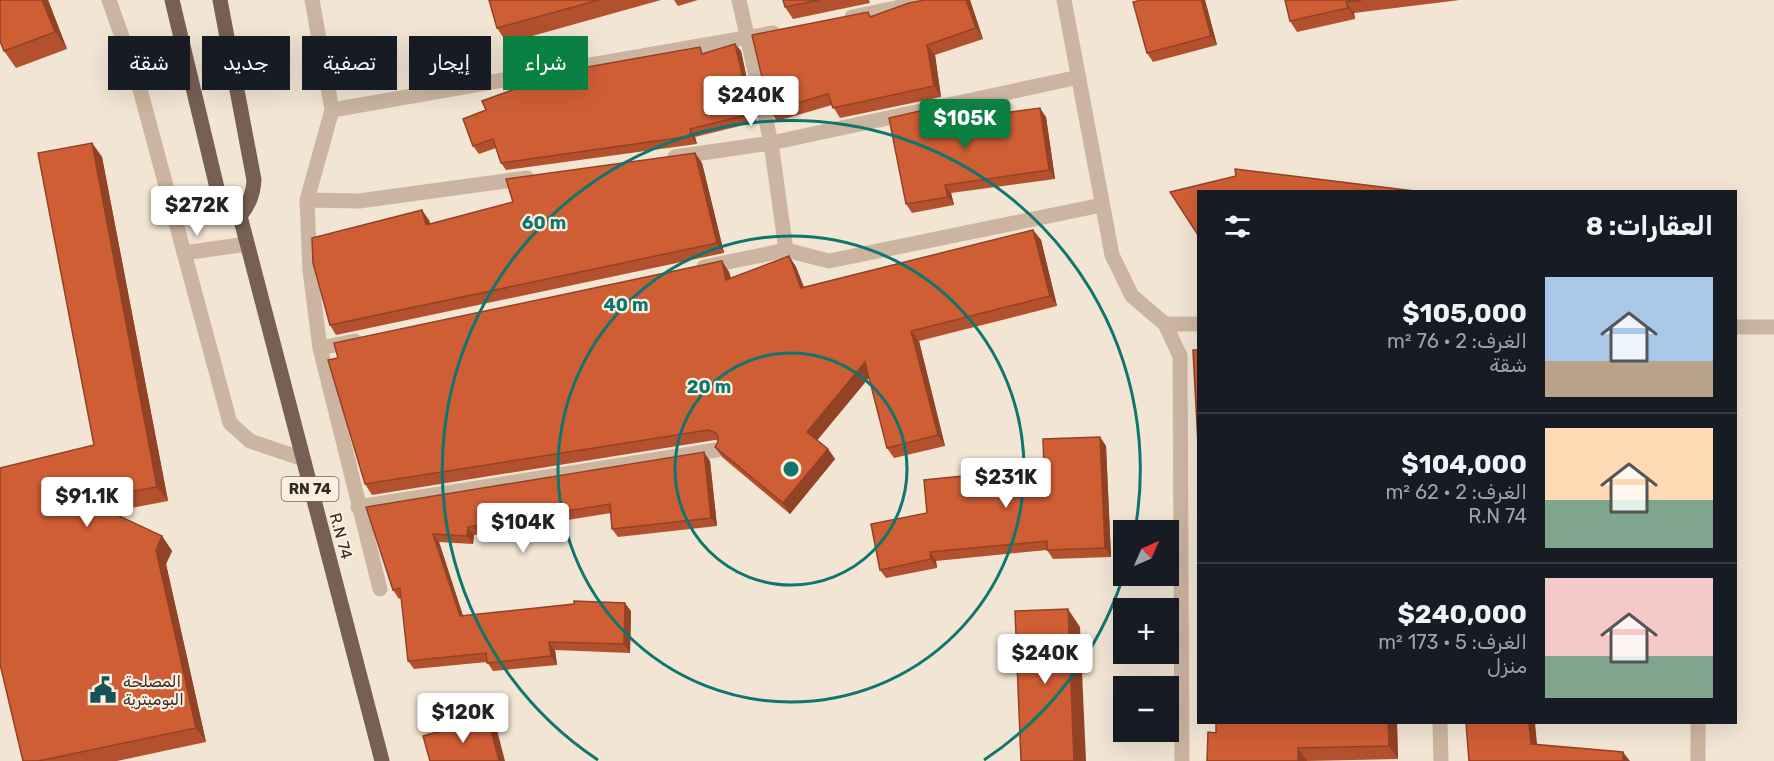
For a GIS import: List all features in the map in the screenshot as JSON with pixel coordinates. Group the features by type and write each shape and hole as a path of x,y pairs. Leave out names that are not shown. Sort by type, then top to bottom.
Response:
{"main road":[{"name":"R.N 74","path":"172,0 218,192 231,209 240,216 382,761"},
{"path":"220,0 254,180 250,200 240,216"}],"street":[{"path":"109,0 138,82 230,423 250,441 303,459"},
{"path":"312,0 332,110 307,200 310,271 320,348 380,589"},
{"path":"739,0 771,143 786,250"},
{"path":"841,19 935,0"},
{"path":"1064,0 1112,255 1132,296 1165,324 1180,356 1182,761"},
{"path":"332,110 782,31"},
{"path":"665,158 771,143 1079,77"},
{"path":"307,200 359,201 547,175"},
{"path":"692,270 786,250 829,261 1102,205"},
{"path":"184,253 247,244"},
{"path":"1165,324 1197,324"},
{"path":"1737,327 1774,327"},
{"path":"320,348 366,338"},
{"path":"358,507 716,450"},
{"path":"1440,724 1441,761"},
{"path":"1698,724 1698,761"}],"building":[{"path":"0,0 42,0 55,32 4,51 0,41"},
{"path":"489,0 599,0 497,28"},
{"path":"783,0 819,0 785,7"},
{"path":"925,0 966,0 976,28 927,45 934,86 833,108 828,94 770,111 752,35 868,12 870,17 909,3"},
{"path":"1201,0 1211,36 1147,53 1133,2"},
{"path":"1285,0 1362,0 1346,2 1348,8 1290,21"},
{"path":"735,44 751,114 690,129 691,136 501,163 493,139 473,146 463,119 486,110 482,101 512,90 588,90 588,67 700,47 702,54"},
{"path":"938,107 940,122 1040,108 1049,170 945,185 948,197 906,204 889,118"},
{"path":"92,143 157,487 85,500 162,536 156,550 196,728 38,761 23,761 0,664 0,468 94,445 38,153"},
{"path":"695,153 717,243 330,325 313,263 312,238 422,210 426,225 513,202 506,179"},
{"path":"1235,169 1406,190 1197,190 1197,233 1170,192 1236,176"},
{"path":"1033,230 1050,296 911,331 938,435 887,448 865,362 807,432 828,449 783,503 715,447 718,437 716,433 708,430 365,484 328,360 338,358 334,343 722,261 726,280 789,256 801,288"},
{"path":"1193,350 1197,350 1197,425"},
{"path":"1100,437 1105,548 1047,550 1047,541 930,552 931,559 880,570 871,524 927,513 924,480 1044,468 1043,439"},
{"path":"704,452 711,518 612,529 610,504 468,527 467,536 433,534 460,616 574,604 574,601 625,603 624,644 549,642 551,656 487,663 486,653 408,661 400,588 393,590 366,507"},
{"path":"1068,609 1074,761 1021,761 1015,611"},
{"path":"488,718 499,761 430,761 423,736"},
{"path":"1216,724 1388,724 1389,746 1298,748 1298,761 1207,761 1208,732 1216,733"},
{"path":"1466,724 1529,724 1531,744 1623,752 1623,761 1469,761"}],"place":[{"name":"المصلحة البوميترية","path":"103,690"}]}
